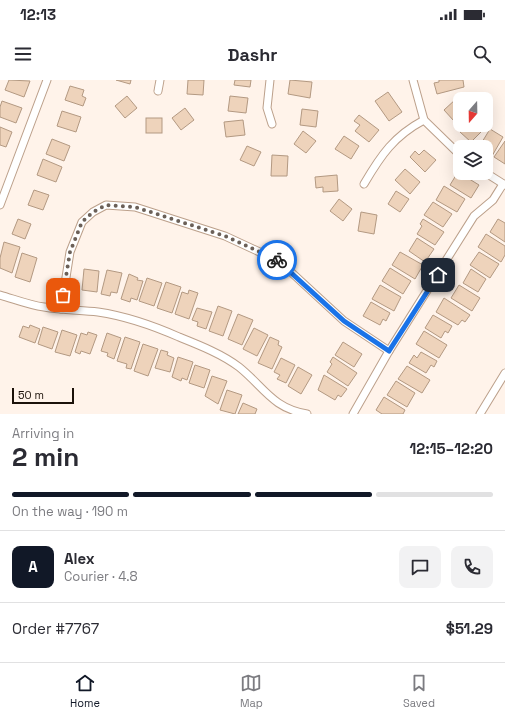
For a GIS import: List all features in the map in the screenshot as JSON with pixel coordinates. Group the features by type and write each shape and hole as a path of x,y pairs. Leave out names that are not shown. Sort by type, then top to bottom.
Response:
{"street":[{"path":"0,205 47,80"},
{"path":"158,91 160,80"},
{"path":"270,80 268,108 272,124"},
{"path":"413,80 424,120 453,149"},
{"path":"364,184 387,148 408,129 424,120"},
{"path":"353,414 389,351 474,216 493,200 504,184 493,177"},
{"path":"61,309 70,252 82,222 93,212 106,205 135,207 225,236 279,261 344,321 389,351"},
{"path":"0,294 42,307 98,312 125,318 178,337 221,356 239,367 262,391 280,404 293,412 307,414"},
{"path":"480,414 505,373"}],"building":[{"path":"9,80 30,81 24,97 5,90"},
{"path":"116,80 131,80 130,84"},
{"path":"188,80 204,80 203,95 187,94"},
{"path":"235,80 251,80 250,87 234,85"},
{"path":"290,80 312,82 310,98 288,94"},
{"path":"439,80 463,80 464,87 437,94 434,83 439,82"},
{"path":"70,86 84,90 82,96 86,98 83,106 65,100"},
{"path":"388,92 402,112 389,121 375,101"},
{"path":"127,96 137,108 125,118 115,106"},
{"path":"230,96 248,98 246,113 228,111"},
{"path":"2,101 22,108 16,123 0,117 0,107"},
{"path":"453,102 453,120 444,110"},
{"path":"185,108 194,120 181,130 172,118"},
{"path":"302,109 318,111 316,127 300,125"},
{"path":"62,111 81,117 76,132 57,126"},
{"path":"359,115 379,130 369,142 355,131 360,125 354,121"},
{"path":"146,118 162,118 162,133 146,133"},
{"path":"243,120 245,135 226,137 224,122"},
{"path":"0,127 12,132 6,147 0,145"},
{"path":"303,131 316,141 306,153 294,144"},
{"path":"493,131 503,137 493,154 493,140 483,140 488,132"},
{"path":"460,132 481,132 473,140 469,140"},
{"path":"344,136 359,146 351,159 335,149"},
{"path":"52,139 70,146 64,161 46,154"},
{"path":"505,141 505,164 494,157"},
{"path":"247,146 261,152 254,166 240,160"},
{"path":"424,150 436,160 425,172 410,157 415,151 419,155"},
{"path":"272,155 288,156 287,176 271,176"},
{"path":"43,159 62,167 56,182 37,175"},
{"path":"405,169 420,182 410,194 395,180"},
{"path":"337,175 338,191 323,192 323,187 316,188 315,177"},
{"path":"453,180 471,180 479,185 471,198 450,185"},
{"path":"444,186 465,199 457,212 436,200"},
{"path":"34,190 49,195 43,210 28,205"},
{"path":"396,191 409,199 400,212 388,204"},
{"path":"339,199 352,209 343,221 330,211"},
{"path":"433,202 452,214 443,227 424,215"},
{"path":"361,212 377,215 374,234 358,231"},
{"path":"18,219 31,224 25,239 12,234"},
{"path":"423,219 444,232 435,245 417,234 422,226 420,224"},
{"path":"498,219 505,223 505,242 490,232"},
{"path":"486,234 505,246 505,255 501,262 478,247"},
{"path":"417,238 434,249 425,262 409,251"},
{"path":"4,242 20,247 12,273 0,268 0,258"},
{"path":"400,252 423,265 415,279 392,265"},
{"path":"479,252 499,264 490,278 470,265"},
{"path":"22,253 37,258 30,282 15,277"},
{"path":"390,268 411,281 403,294 382,281"},
{"path":"84,269 99,271 97,292 82,290"},
{"path":"471,269 486,279 478,292 463,283"},
{"path":"107,270 122,273 117,293 111,292 110,296 101,294"},
{"path":"129,274 138,278 137,280 143,281 137,300 131,298 130,302 121,299"},
{"path":"147,278 162,283 154,306 139,301"},
{"path":"166,282 181,287 172,313 157,308"},
{"path":"380,285 401,297 394,311 372,299"},
{"path":"459,285 480,298 472,311 451,298"},
{"path":"189,290 198,293 189,319 175,314 182,292 188,294"},
{"path":"444,298 470,315 465,322 462,320 458,325 436,312"},
{"path":"371,302 390,313 386,321 383,319 380,325 363,316"},
{"path":"218,306 232,311 223,336 209,331"},
{"path":"197,308 212,312 206,329 197,326 198,322 192,320"},
{"path":"238,314 253,320 242,345 228,339"},
{"path":"433,315 452,326 448,333 445,331 441,338 425,328"},
{"path":"30,325 40,329 35,343 19,337 23,326 29,328"},
{"path":"43,327 58,332 52,349 38,344"},
{"path":"254,328 268,335 257,356 243,349"},
{"path":"62,330 77,335 70,356 55,352"},
{"path":"424,331 447,345 439,358 416,344"},
{"path":"88,332 97,335 90,354 81,351 80,354 75,352 81,333 87,335"},
{"path":"107,333 121,338 114,359 107,356 108,353 101,351"},
{"path":"125,337 140,342 131,369 126,368 127,364 117,361"},
{"path":"270,337 279,341 278,345 282,347 272,369 258,363"},
{"path":"343,342 362,354 354,367 335,355"},
{"path":"143,344 158,349 148,376 134,371"},
{"path":"161,350 168,352 167,355 174,358 170,372 155,368"},
{"path":"421,352 437,361 434,367 431,365 426,373 409,363 414,355 417,358"},
{"path":"178,357 193,362 187,380 182,378 181,381 172,377"},
{"path":"333,357 357,373 348,386 327,372 332,364 330,362"},
{"path":"281,358 295,365 286,383 277,379 280,375 274,372"},
{"path":"195,365 210,370 204,388 189,383"},
{"path":"407,366 430,380 422,393 398,379"},
{"path":"298,367 312,375 301,394 288,386"},
{"path":"324,375 347,389 341,397 338,395 335,400 318,390"},
{"path":"212,376 227,381 218,404 205,396"},
{"path":"396,381 415,393 407,407 387,395"},
{"path":"227,390 242,395 235,414 220,410"},
{"path":"384,397 405,410 403,414 382,414 376,410"},
{"path":"243,403 257,409 255,414 238,414"}],"way so far":[{"path":"63,295 70,252 82,222 93,212 106,205 135,207 225,236 277,260"}],"route":[{"path":"277,260 344,321 389,351 438,275"}]}
